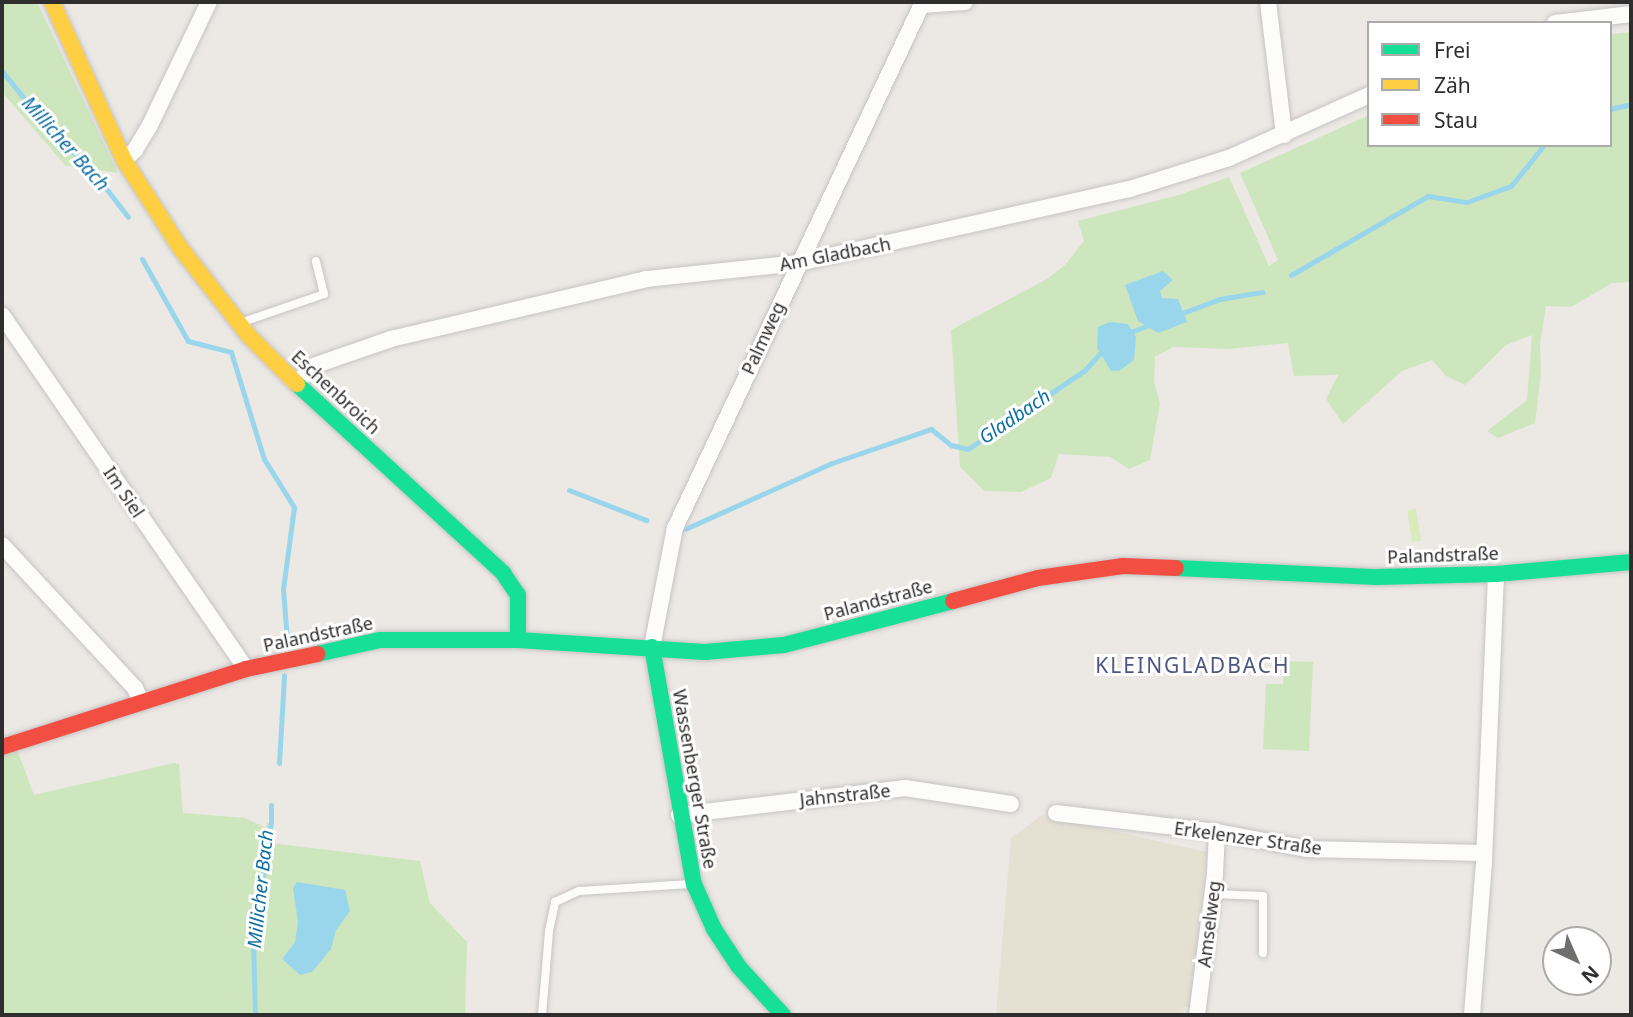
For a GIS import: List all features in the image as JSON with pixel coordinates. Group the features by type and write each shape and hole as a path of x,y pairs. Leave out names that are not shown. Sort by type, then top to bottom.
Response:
{"main road":[{"name":"Eschenbroich","path":"52,2 124,160 166,228 240,324 296,383 503,573 518,595 518,640"},
{"name":"Palandstraße","path":"5,746 246,669 380,640 518,640 705,652 784,645 1038,578 1123,566 1377,577 1496,574 1631,562"},
{"name":"Wassenberger Straße","path":"652,648 679,815 694,884 714,929 739,967 783,1015"}],"street":[{"path":"124,160 135,150 150,125 209,2"},
{"path":"922,4 965,2"},
{"path":"1268,2 1284,135"},
{"name":"Palmweg","path":"652,648 676,528 798,263 922,4"},
{"path":"1572,21 1631,14"},
{"name":"Am Gladbach","path":"296,383 316,365 391,339 646,279 798,263 1130,189 1229,158 1367,96"},
{"name":"Im Siel","path":"2,315 246,669"},
{"path":"2,545 135,688 141,702"},
{"path":"1472,1015 1483,853 1496,574"},
{"name":"Jahnstraße","path":"679,815 905,788 1011,804"},
{"name":"Erkelenzer Straße","path":"1056,813 1217,832 1307,849 1483,853"},
{"name":"Amselweg","path":"1197,1015 1213,894 1217,832"}],"lane":[{"path":"240,324 324,294 316,261"},
{"path":"542,1015 549,931 555,902 579,891 694,884"},
{"path":"1213,894 1263,895 1263,953"}],"shaded area":[{"path":"1042,815 1207,852 1190,1007 1184,1007 1183,1015 996,1015 1011,838"}],"green space":[{"path":"2,2 37,2 118,173 65,165 2,92"},
{"path":"1631,32 1631,282 1612,283 1571,307 1546,306 1540,344 1541,373 1535,423 1498,438 1487,431 1527,400 1532,335 1506,345 1465,385 1446,376 1432,360 1402,371 1343,424 1326,399 1338,375 1294,376 1288,343 1228,349 1173,347 1155,357 1154,382 1160,403 1150,460 1129,469 1110,457 1059,454 1051,478 1021,492 984,491 960,467 951,330 1047,279 1065,265 1084,241 1078,221 1182,194 1229,177 1269,266 1278,260 1240,173 1367,116 1367,147 1612,147 1612,34"},
{"path":"1416,509 1421,541 1412,542 1407,510"},
{"path":"1285,661 1313,662 1309,751 1263,749 1266,684 1283,684"},
{"path":"2,731 19,755 34,795 174,763 179,764 183,813 245,818 266,828 267,823 273,824 270,843 420,861 430,903 467,942 465,1015 2,1015"}],"water":[{"path":"1163,271 1173,280 1160,291 1162,298 1178,299 1187,322 1158,333 1138,321 1125,285"},
{"path":"1110,322 1128,324 1136,337 1134,360 1119,371 1111,371 1097,348 1098,327"},
{"path":"297,882 345,890 350,911 336,930 331,949 312,972 300,975 282,959 295,942 298,922 293,888"}],"waterway":[{"name":"Millicher Bach","path":"2,71 44,123 95,174 128,217"},
{"name":"Gladbach","path":"1612,109 1631,104"},
{"name":"Gladbach","path":"1291,275 1428,196 1467,202 1511,186 1542,147"},
{"name":"Millicher Bach","path":"142,259 188,341 231,352 264,459 294,507 283,589 287,640"},
{"name":"Gladbach","path":"1177,315 1220,299 1262,292"},
{"name":"Gladbach","path":"1128,333 1152,324"},
{"name":"Gladbach","path":"685,529 832,463 931,429 951,445 968,449 1085,370 1103,350"},
{"name":"Gladbach","path":"569,490 646,520"},
{"name":"Millicher Bach","path":"279,763 284,675"},
{"name":"Millicher Bach","path":"255,1015 253,938 271,822 271,805"}],"traffic: fast":[{"path":"297,384 503,573 518,595 518,640"},
{"path":"1176,568 1377,577 1496,574 1631,562"},
{"path":"317,654 380,640 518,640 705,652 784,645 953,601"},
{"path":"652,647 694,884 714,929 739,967 783,1015"}],"traffic: slow":[{"path":"52,2 124,160 181,249 249,336 297,384"}],"traffic: jam":[{"path":"953,601 1038,578 1123,566 1176,568"},
{"path":"2,747 246,669 317,654"}],"district":[{"name":"KLEINGLADBACH","path":"1193,665"}]}
